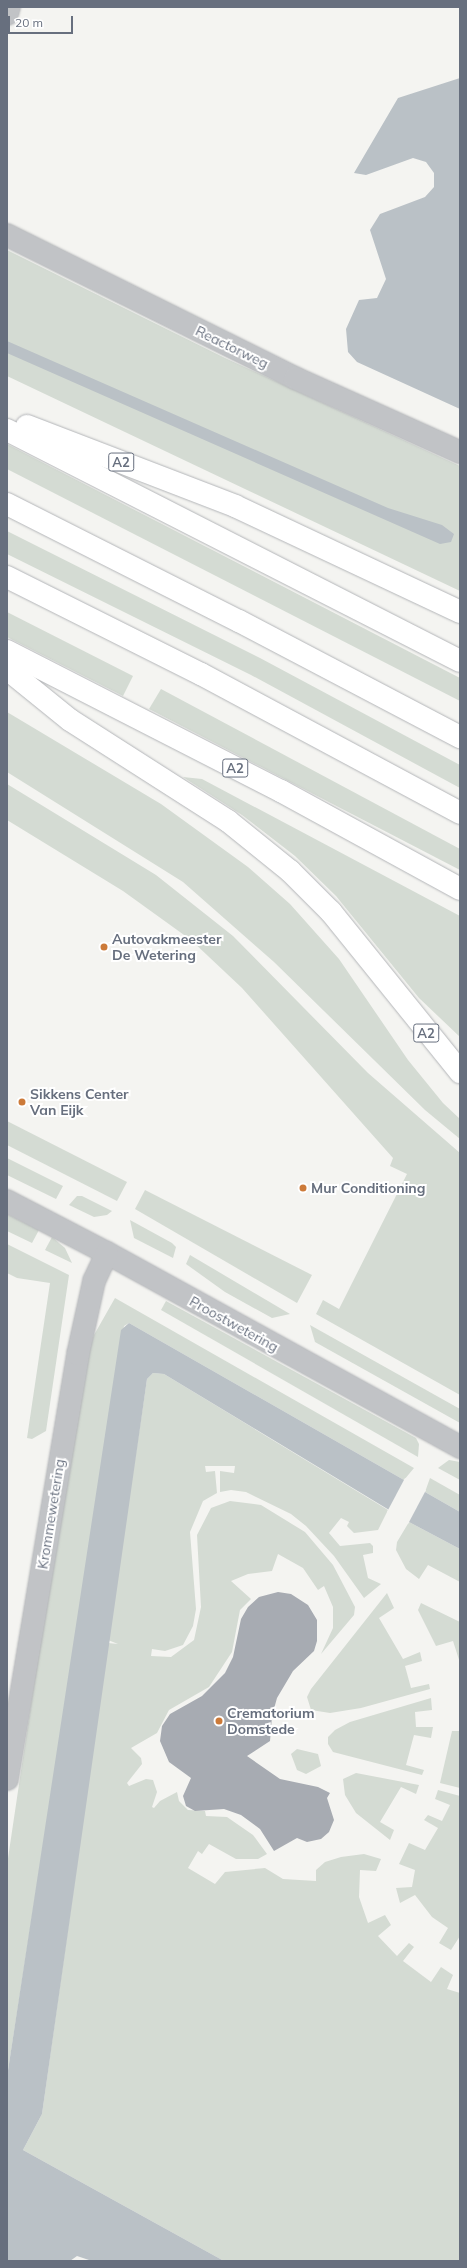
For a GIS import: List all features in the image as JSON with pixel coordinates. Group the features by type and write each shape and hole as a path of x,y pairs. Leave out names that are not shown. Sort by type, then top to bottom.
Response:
{"highway":[{"name":"A2","path":"7,418 235,506 460,612"},
{"name":"A2","path":"7,430 460,661"},
{"path":"7,504 239,621 460,737"},
{"path":"7,577 201,674 460,813"},
{"name":"A2","path":"7,651 281,791 460,889"},
{"name":"A2","path":"7,669 70,720 228,821 290,871 331,912 460,1072"}],"street":[{"path":"7,14 9,7"},
{"name":"Reactorweg","path":"7,235 295,378 460,452"},
{"name":"Proostwetering","path":"7,1201 107,1253 460,1447"},
{"name":"Krommewetering","path":"7,1779 78,1354 94,1282 107,1253"}],"shaded area":[{"path":"460,78 460,409 357,362 348,352 346,329 359,300 377,298 386,279 370,230 380,214 425,197 434,187 434,173 426,162 413,158 366,175 354,173 398,98"},
{"path":"7,250 225,358 460,466 460,591 7,376"},
{"path":"7,341 388,508 442,525 454,534 451,542 440,544 7,353"},
{"path":"7,444 460,678 460,701 7,469"},
{"path":"7,531 260,658 460,765 460,788 251,675 7,554"},
{"path":"7,612 133,676 123,696 7,637"},
{"path":"161,689 460,849 460,870 149,709"},
{"path":"7,712 161,804 248,867 290,904 339,959 408,1060 443,1103 460,1119 460,1139 425,1110 274,962 183,882 7,772"},
{"path":"183,777 202,779 460,916 460,1037 419,998 336,896 295,856 242,815"},
{"path":"7,784 156,875 233,936 368,1073 460,1153 460,1395 316,1314 323,1300 339,1309 407,1174 390,1166 393,1158 242,988 191,940 123,891 7,820"},
{"path":"7,1121 127,1182 117,1201 7,1145"},
{"path":"7,1158 63,1186 56,1199 7,1175"},
{"path":"145,1190 312,1275 297,1303 135,1209"},
{"path":"77,1196 82,1196 112,1211 107,1215 94,1217 69,1205"},
{"path":"7,1214 39,1230 32,1243 7,1231"},
{"path":"130,1220 172,1243 176,1247 173,1258 134,1238"},
{"path":"52,1237 65,1248 72,1263 45,1250"},
{"path":"7,1244 69,1275 46,1431 32,1439 27,1438 50,1283 17,1278 7,1273"},
{"path":"190,1255 290,1314 272,1318 225,1292 186,1264"},
{"path":"115,1298 414,1468 404,1480 129,1323 124,1326 7,2077 7,1865 76,1401 84,1363 94,1335"},
{"path":"166,1301 416,1438 419,1444 418,1457 161,1310"},
{"path":"129,1323 460,1512 460,1549 409,1522 164,1374 153,1373 147,1379 42,2114 23,2150 224,2261 92,2261 77,2256 70,2261 7,2261 7,2077 121,1330"},
{"path":"310,1325 460,1409 460,1423 315,1342"},
{"path":"153,1373 164,1374 388,1510 378,1530 354,1533 347,1526 349,1522 341,1518 329,1533 340,1546 370,1543 373,1546 373,1553 363,1555 368,1578 381,1584 364,1598 334,1556 306,1526 291,1514 246,1492 231,1490 220,1492 220,1471 234,1473 235,1466 205,1466 206,1472 215,1471 217,1493 203,1501 190,1532 196,1609 193,1626 183,1645 165,1651 152,1649 151,1656 171,1657 194,1640 201,1607 197,1535 211,1508 230,1501 261,1505 305,1532 333,1565 355,1607 354,1615 321,1654 333,1628 333,1607 324,1586 318,1590 303,1568 278,1554 272,1571 248,1574 231,1581 251,1599 240,1610 232,1652 209,1687 169,1710 157,1733 131,1748 141,1758 142,1764 127,1783 129,1786 146,1779 153,1780 157,1792 152,1807 154,1808 160,1801 177,1792 179,1801 188,1810 205,1811 206,1816 227,1817 253,1835 267,1854 258,1859 236,1859 209,1844 202,1854 198,1851 188,1868 215,1884 225,1872 265,1868 283,1879 316,1881 316,1870 325,1862 341,1857 364,1854 381,1859 376,1871 360,1870 359,1897 368,1923 385,1915 391,1925 378,1936 397,1956 409,1943 414,1947 403,1961 431,1982 441,1967 453,1975 447,1989 460,1993 460,2261 224,2261 23,2150 42,2114 108,1643 118,1644 108,1640 147,1379"},
{"path":"449,1460 460,1462 460,1480 438,1468"},
{"path":"430,1478 460,1495 460,1512 425,1492"},
{"path":"409,1522 460,1549 460,1582 428,1565 419,1579 406,1569 396,1550 397,1542"},
{"path":"387,1593 394,1608 379,1618 403,1659 420,1652 422,1661 405,1666 411,1688 429,1684 430,1689 361,1708 330,1713 311,1710 307,1697 311,1689"},
{"path":"421,1603 460,1622 460,1663 453,1641 436,1646 418,1610"},
{"path":"431,1698 432,1710 415,1712 416,1727 433,1727 431,1738 414,1735 406,1765 424,1770 422,1775 333,1752 328,1744 328,1737 335,1730 350,1722"},
{"path":"452,1731 460,1731 460,1788 440,1783"},
{"path":"297,1749 318,1754 321,1766 306,1774 297,1770 291,1754"},
{"path":"356,1773 419,1785 416,1794 401,1787 380,1822 394,1830 390,1840 356,1813 345,1795 343,1779"},
{"path":"438,1790 460,1796 460,1936 451,1950 439,1943 448,1928 432,1917 415,1895 400,1903 396,1888 412,1887 415,1870 399,1864 409,1843 425,1850 438,1828 424,1820 428,1815 442,1821 450,1805 435,1799"}],"pier":[{"path":"405,1478 426,1490 408,1524 387,1512"}],"building":[{"name":"Crematorium Domstede","path":"278,1592 291,1594 308,1605 317,1620 317,1641 314,1651 293,1671 277,1698 272,1716 270,1741 247,1756 280,1779 318,1787 330,1793 327,1798 334,1820 329,1832 321,1839 307,1842 297,1838 274,1851 260,1829 241,1815 224,1809 195,1811 186,1806 183,1796 191,1778 169,1762 160,1741 162,1726 170,1714 202,1696 225,1673 233,1657 241,1619 248,1607 259,1597"}],"place":[{"name":"Autovakmeester De Wetering","path":"104,947"},
{"name":"Sikkens Center Van Eijk","path":"22,1102"},
{"name":"Mur Conditioning","path":"303,1188"},
{"name":"Crematorium Domstede","path":"219,1721"}]}
